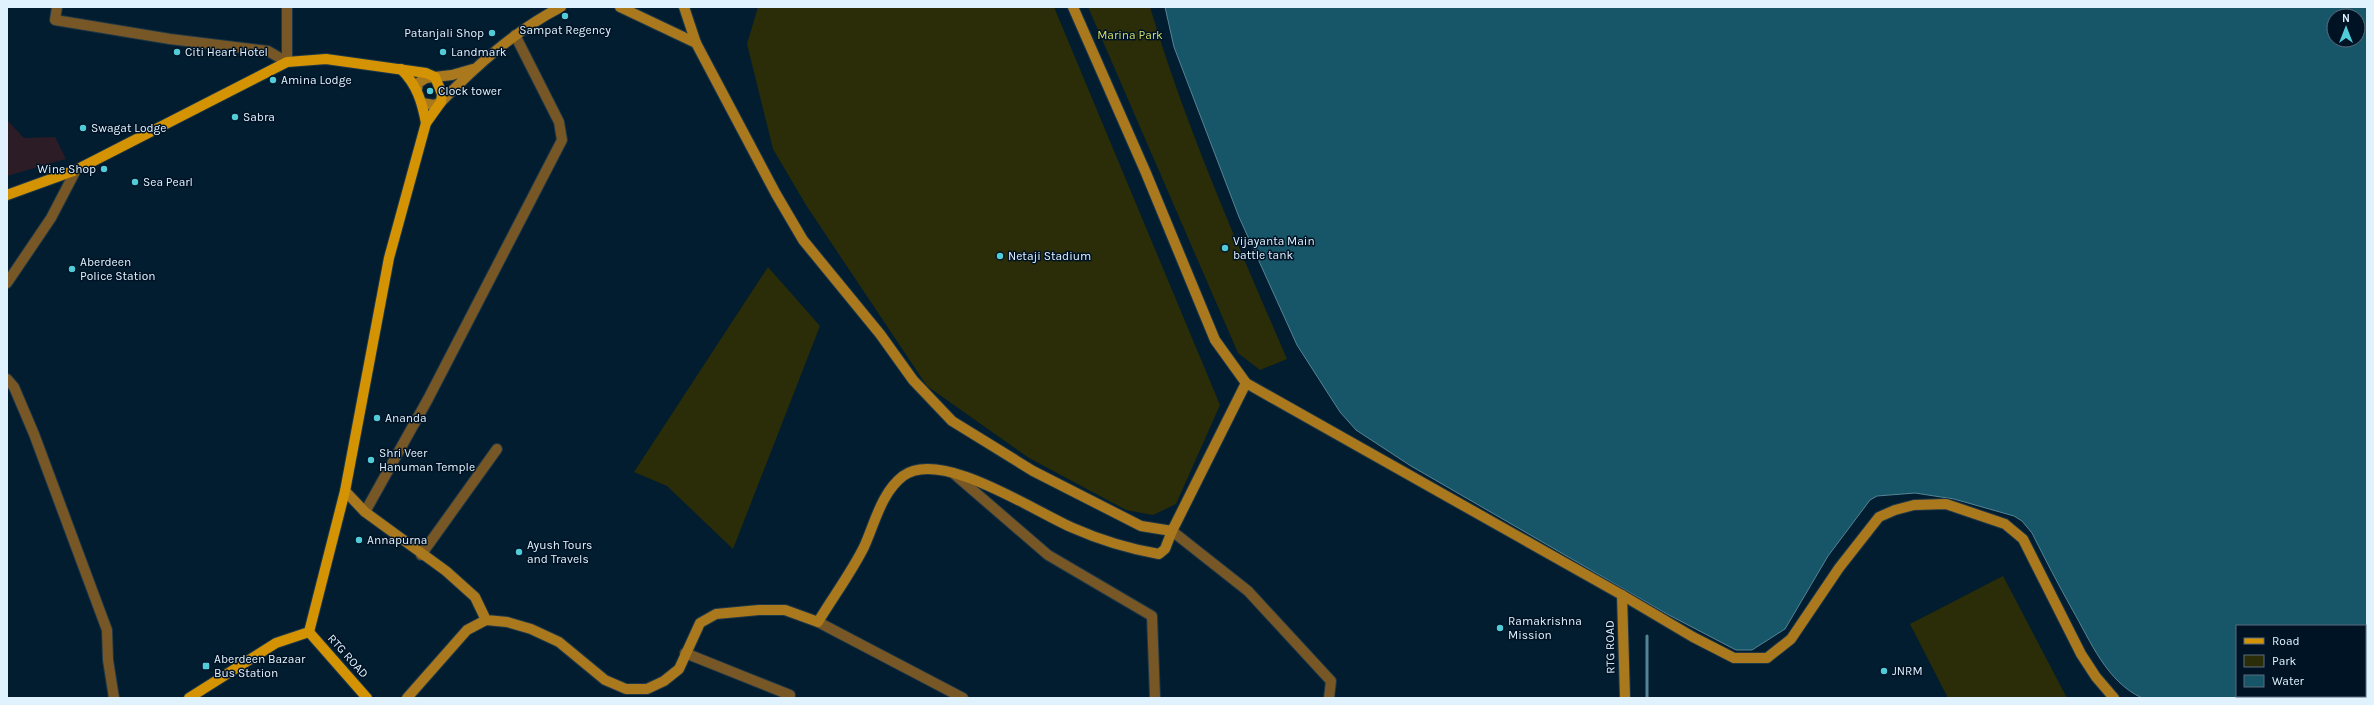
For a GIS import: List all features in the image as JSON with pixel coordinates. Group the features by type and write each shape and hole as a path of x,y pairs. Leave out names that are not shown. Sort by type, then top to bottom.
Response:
{"main road":[{"path":"7,195 76,170 287,62 326,59 402,69 435,77 442,94 441,102 426,123 389,258 345,491 309,632 276,643 189,698"},
{"path":"402,69 411,79 417,90 422,103 426,123"},
{"name":"RTG ROAD","path":"309,632 366,698"}],"street":[{"path":"57,7 55,20 170,40 268,51 287,62"},
{"path":"287,7 287,62"},
{"path":"422,103 434,105 441,102 475,68 515,36 542,17 561,7"},
{"path":"620,7 696,43"},
{"path":"684,7 696,43 776,194 803,240 880,334 913,380 952,421 1033,471 1141,526 1172,531 1253,596 1331,682 1329,698"},
{"path":"1073,7 1146,173 1215,340 1246,383 1622,595 1693,637 1734,658 1767,658 1791,639 1838,568 1879,517 1895,510 1914,505 1946,504 2005,524 2023,539 2081,654 2096,677 2114,698"},
{"path":"364,512 428,399 562,140 560,122 515,36"},
{"path":"417,90 418,83 426,78 452,75 475,68"},
{"path":"7,283 51,218 76,170"},
{"path":"7,379 14,387 34,434 108,630 108,660 114,698"},
{"path":"818,622 864,546 873,523 893,488 903,476 917,469 933,468 951,471 1027,504 1072,528 1136,550 1159,554 1165,549 1172,531 1246,383"},
{"path":"421,554 497,449"},
{"path":"951,471 1048,556 1152,616 1155,698"},
{"path":"345,491 364,512 446,571 475,597 486,620"},
{"name":"RTG ROAD","path":"1622,595 1625,698"},
{"path":"407,698 467,630 486,620 507,622 531,629 559,642 605,680 626,689 648,689 664,681 679,669 700,623 716,614 759,610 785,610 818,622 963,698"},
{"path":"685,653 790,695 789,698"}],"shaded area":[{"path":"7,120 24,138 55,137 66,159 7,176"}],"green space":[{"name":"Netaji Stadium","path":"758,7 1054,7 1220,405 1176,504 1153,515 1126,510 1029,458 927,386 806,205 773,149 747,44"},
{"name":"Marina Park","path":"1088,7 1150,7 1164,52 1213,185 1287,359 1260,370 1238,353"},
{"path":"768,267 820,326 733,549 667,486 634,472"},
{"path":"2003,576 2067,698 1948,698 1910,624"}],"water":[{"path":"1165,7 2367,7 2367,667 2366,625 2236,625 2237,698 2142,698 2129,691 2119,682 2101,660 2032,533 2022,521 2014,516 1954,499 1915,493 1877,496 1870,500 1828,556 1785,629 1752,650 1736,650 1667,614 1411,466 1356,430 1340,412 1297,345 1239,217 1174,47"}],"waterway":[{"path":"1647,636 1647,698"}],"place":[{"name":"Sampat Regency","path":"565,16"},
{"name":"Patanjali Shop","path":"492,33"},
{"name":"Citi Heart Hotel","path":"177,52"},
{"name":"Landmark","path":"443,52"},
{"name":"Amina Lodge","path":"273,80"},
{"name":"Clock tower","path":"430,91"},
{"name":"Sabra","path":"235,117"},
{"name":"Swagat Lodge","path":"83,128"},
{"name":"Wine Shop","path":"104,169"},
{"name":"Sea Pearl","path":"135,182"},
{"name":"Vijayanta Main battle tank","path":"1225,248"},
{"name":"Netaji Stadium","path":"1000,256"},
{"name":"Aberdeen Police Station","path":"72,269"},
{"name":"Ananda","path":"377,418"},
{"name":"Shri Veer Hanuman Temple","path":"371,460"},
{"name":"Annapurna","path":"359,540"},
{"name":"Ayush Tours and Travels","path":"519,552"},
{"name":"Ramakrishna Mission","path":"1500,628"},
{"name":"Aberdeen Bazaar Bus Station","path":"206,666"},
{"name":"JNRM","path":"1884,671"}]}
